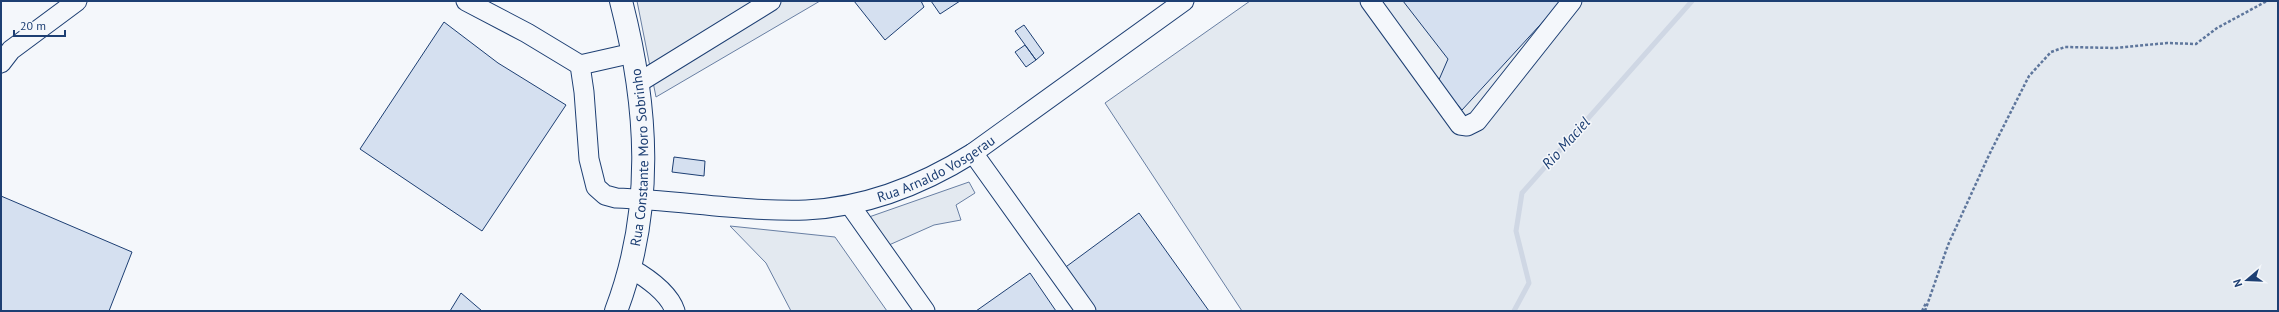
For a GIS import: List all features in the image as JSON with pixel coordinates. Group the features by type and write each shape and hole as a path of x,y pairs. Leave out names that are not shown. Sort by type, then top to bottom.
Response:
{"main road":[{"name":"Rua Constante Moro Sobrinho","path":"616,311 630,268 638,234 643,199 643,121 633,53 621,1"}],"street":[{"path":"1,63 11,50 77,1"},
{"path":"466,1 527,32 580,65 633,53"},
{"path":"638,83 771,1"},
{"name":"Rua Arnaldo Vosgerau","path":"580,65 584,92 589,159 596,187 605,195 616,198 643,199 763,210 807,210 850,205 913,186 944,171 973,153 1184,1"},
{"path":"1370,1 1460,125 1467,126 1477,122 1572,1"},
{"path":"973,153 986,169 1086,311"},
{"path":"850,205 925,311"},
{"path":"630,268 647,278 673,305 675,311"}],"path":[{"path":"1923,311 1932,292 1948,245 1989,156 2029,76 2051,52 2065,47 2115,48 2168,44 2196,44 2217,28 2268,1"}],"shaded area":[{"path":"637,1 820,1 656,97"},
{"path":"1250,1 2278,1 2278,311 1242,311 1105,103"},
{"path":"969,182 975,193 956,205 961,220 934,225 889,245 869,217"},
{"path":"730,226 835,237 887,311 791,311 766,263"}],"building":[{"path":"854,1 921,1 924,7 885,40"},
{"path":"931,1 960,1 940,14"},
{"path":"1403,1 1562,1 1462,110 1438,82 1448,59"},
{"path":"444,22 498,63 566,105 482,231 360,149"},
{"path":"1024,25 1044,53 1036,60 1015,31"},
{"path":"1025,45 1036,60 1026,67 1015,52"},
{"path":"674,157 705,161 704,176 672,172"},
{"path":"1,196 132,252 109,311 1,311"},
{"path":"1139,213 1209,311 1094,311 1063,269"},
{"path":"1030,273 1056,311 976,311"},
{"path":"461,293 482,311 450,311"}],"waterway":[{"name":"Rio Maciel","path":"1514,311 1529,283 1516,231 1522,193 1692,1"}]}
